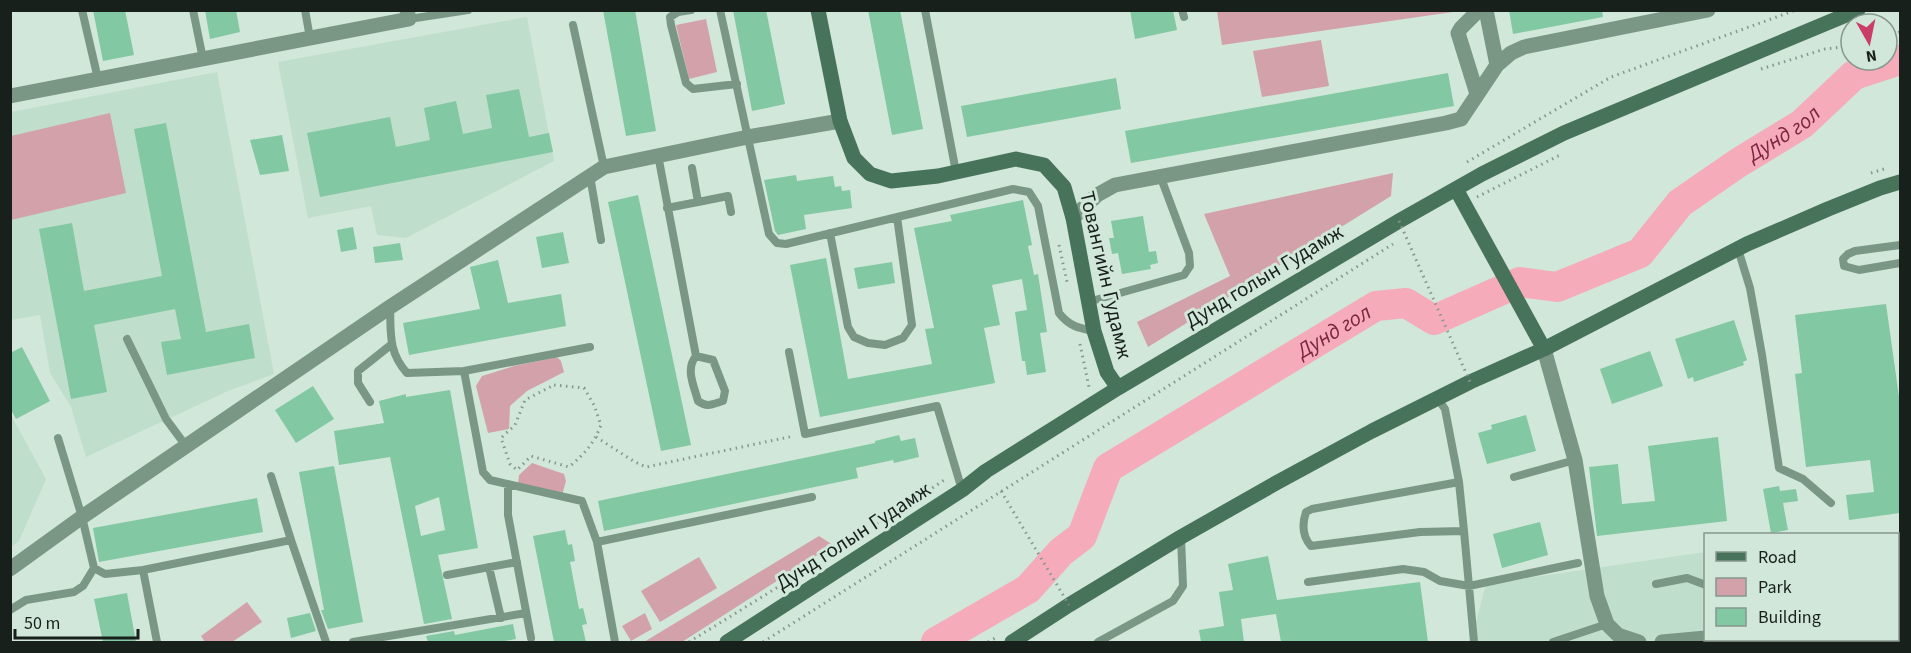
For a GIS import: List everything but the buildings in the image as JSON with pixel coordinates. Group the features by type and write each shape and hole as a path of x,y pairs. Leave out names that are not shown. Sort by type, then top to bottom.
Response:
{"street":[{"name":"Товангийн Гудамж","path":"818,10 840,121 854,158 870,174 891,181 956,172 1016,159 1044,165 1064,187 1073,218 1094,331 1107,372 1118,388"},
{"path":"1477,94 1458,33 1479,10"},
{"path":"1486,10 1497,65"},
{"path":"1073,218 1097,195 1115,186 1461,119 1497,65 1511,53 1524,47 1708,10"},
{"name":"Дунд голын Гудамж","path":"727,642 962,490 986,471 1118,388 1482,174 1564,133 1858,10"},
{"path":"10,96 310,38 408,15"},
{"path":"10,569 82,517 390,307 604,167 748,137 840,121"},
{"path":"1012,642 1181,537 1285,477 1372,431 1470,382 1544,349 1738,249 1827,208 1900,182"},
{"path":"1456,189 1544,349 1575,460 1597,597 1614,634 1638,642"},
{"path":"1662,642 1704,638"}],"lane":[{"path":"82,10 98,79"},
{"path":"193,10 203,59"},
{"path":"305,10 310,38"},
{"path":"408,15 468,10"},
{"path":"691,10 678,12 670,17 686,83 693,89 737,84"},
{"path":"720,10 770,234 777,243 786,244 1013,189 1029,192 1038,206 1059,313 1066,323 1094,331"},
{"path":"925,10 956,172"},
{"path":"573,25 604,167"},
{"path":"658,155 696,356"},
{"path":"692,168 698,202"},
{"path":"590,176 601,240"},
{"path":"1088,302 1184,275 1190,266 1189,253 1161,178"},
{"path":"667,208 728,196 731,212"},
{"path":"831,233 848,327 854,337 868,343 885,345 903,338 912,325 897,217"},
{"path":"1900,245 1855,251 1843,259 1844,266 1859,270 1900,263"},
{"path":"1738,249 1750,288 1779,468 1803,479 1831,503"},
{"path":"390,307 392,344 397,362 407,373 464,371 590,347"},
{"path":"127,339 166,418 186,446"},
{"path":"370,402 358,383 358,371 392,344"},
{"path":"789,352 805,434 937,406 962,490"},
{"path":"696,356 713,360 725,391 723,401 709,406 698,401 690,373 690,363 696,356"},
{"path":"464,371 483,472 490,480 582,501 597,542 615,642"},
{"path":"1438,399 1445,409 1459,482 1474,642"},
{"path":"10,610 26,600 74,592 83,586 94,568 82,517 58,438"},
{"path":"1514,477 1575,460"},
{"path":"271,476 326,642"},
{"path":"1459,482 1312,509 1306,512 1304,532 1306,541 1311,546 1420,532 1464,531"},
{"path":"508,484 508,515 531,638"},
{"path":"597,542 812,497"},
{"path":"1098,642 1173,601 1183,586 1181,537"},
{"path":"94,568 105,574 144,570 291,540"},
{"path":"447,575 517,562"},
{"path":"1308,582 1403,569 1424,572 1440,581 1469,586 1578,563"},
{"path":"489,567 501,618"},
{"path":"144,570 157,642"},
{"path":"1656,584 1687,578 1704,584"},
{"path":"353,642 526,613"},
{"path":"1553,642 1614,634"}],"path":[{"path":"1758,70 1825,49 1839,47"},
{"path":"1465,206 1562,153"},
{"path":"1399,221 1470,382"},
{"path":"764,642 1410,234"},
{"path":"554,385 584,388 594,405 601,425 596,437 586,452 569,467 531,456 517,470 510,464 501,438 515,425 525,400 554,385"},
{"path":"596,437 646,467 805,434"},
{"path":"1001,491 1069,605"}],"shaded area":[{"path":"527,17 554,161 406,238 377,235 371,206 308,218 278,62"},
{"path":"217,72 274,374 228,391 86,457 71,407 50,373 40,315 11,320 11,112"},
{"path":"10,413 46,479 19,541 11,547"},
{"path":"1704,552 1704,641 1777,642 1471,642 1486,584"}],"green space":[{"path":"1217,11 1453,11 1222,45"},
{"path":"706,19 717,72 689,79 676,25"},
{"path":"1321,40 1329,86 1262,97 1253,51"},
{"path":"110,113 126,193 11,220 11,136"},
{"path":"1393,173 1391,196 1148,347 1137,322 1230,276 1204,214"},
{"path":"557,357 561,361 564,372 527,391 510,406 509,429 488,433 476,386 482,376 514,366"},
{"path":"532,463 564,474 566,481 562,495 518,484 519,475"},
{"path":"819,536 833,545 682,642 644,642"},
{"path":"699,557 717,588 660,622 641,591"},
{"path":"247,602 262,622 232,642 205,642 201,636"},
{"path":"645,613 652,629 631,641 622,626"}],"waterway":[{"name":"Дунд гол","path":"936,642 1028,589 1061,552 1082,536 1108,468 1376,306 1406,303 1434,320 1520,282 1557,287 1640,253 1680,203 1738,163 1802,124 1854,75 1900,60"}]}
